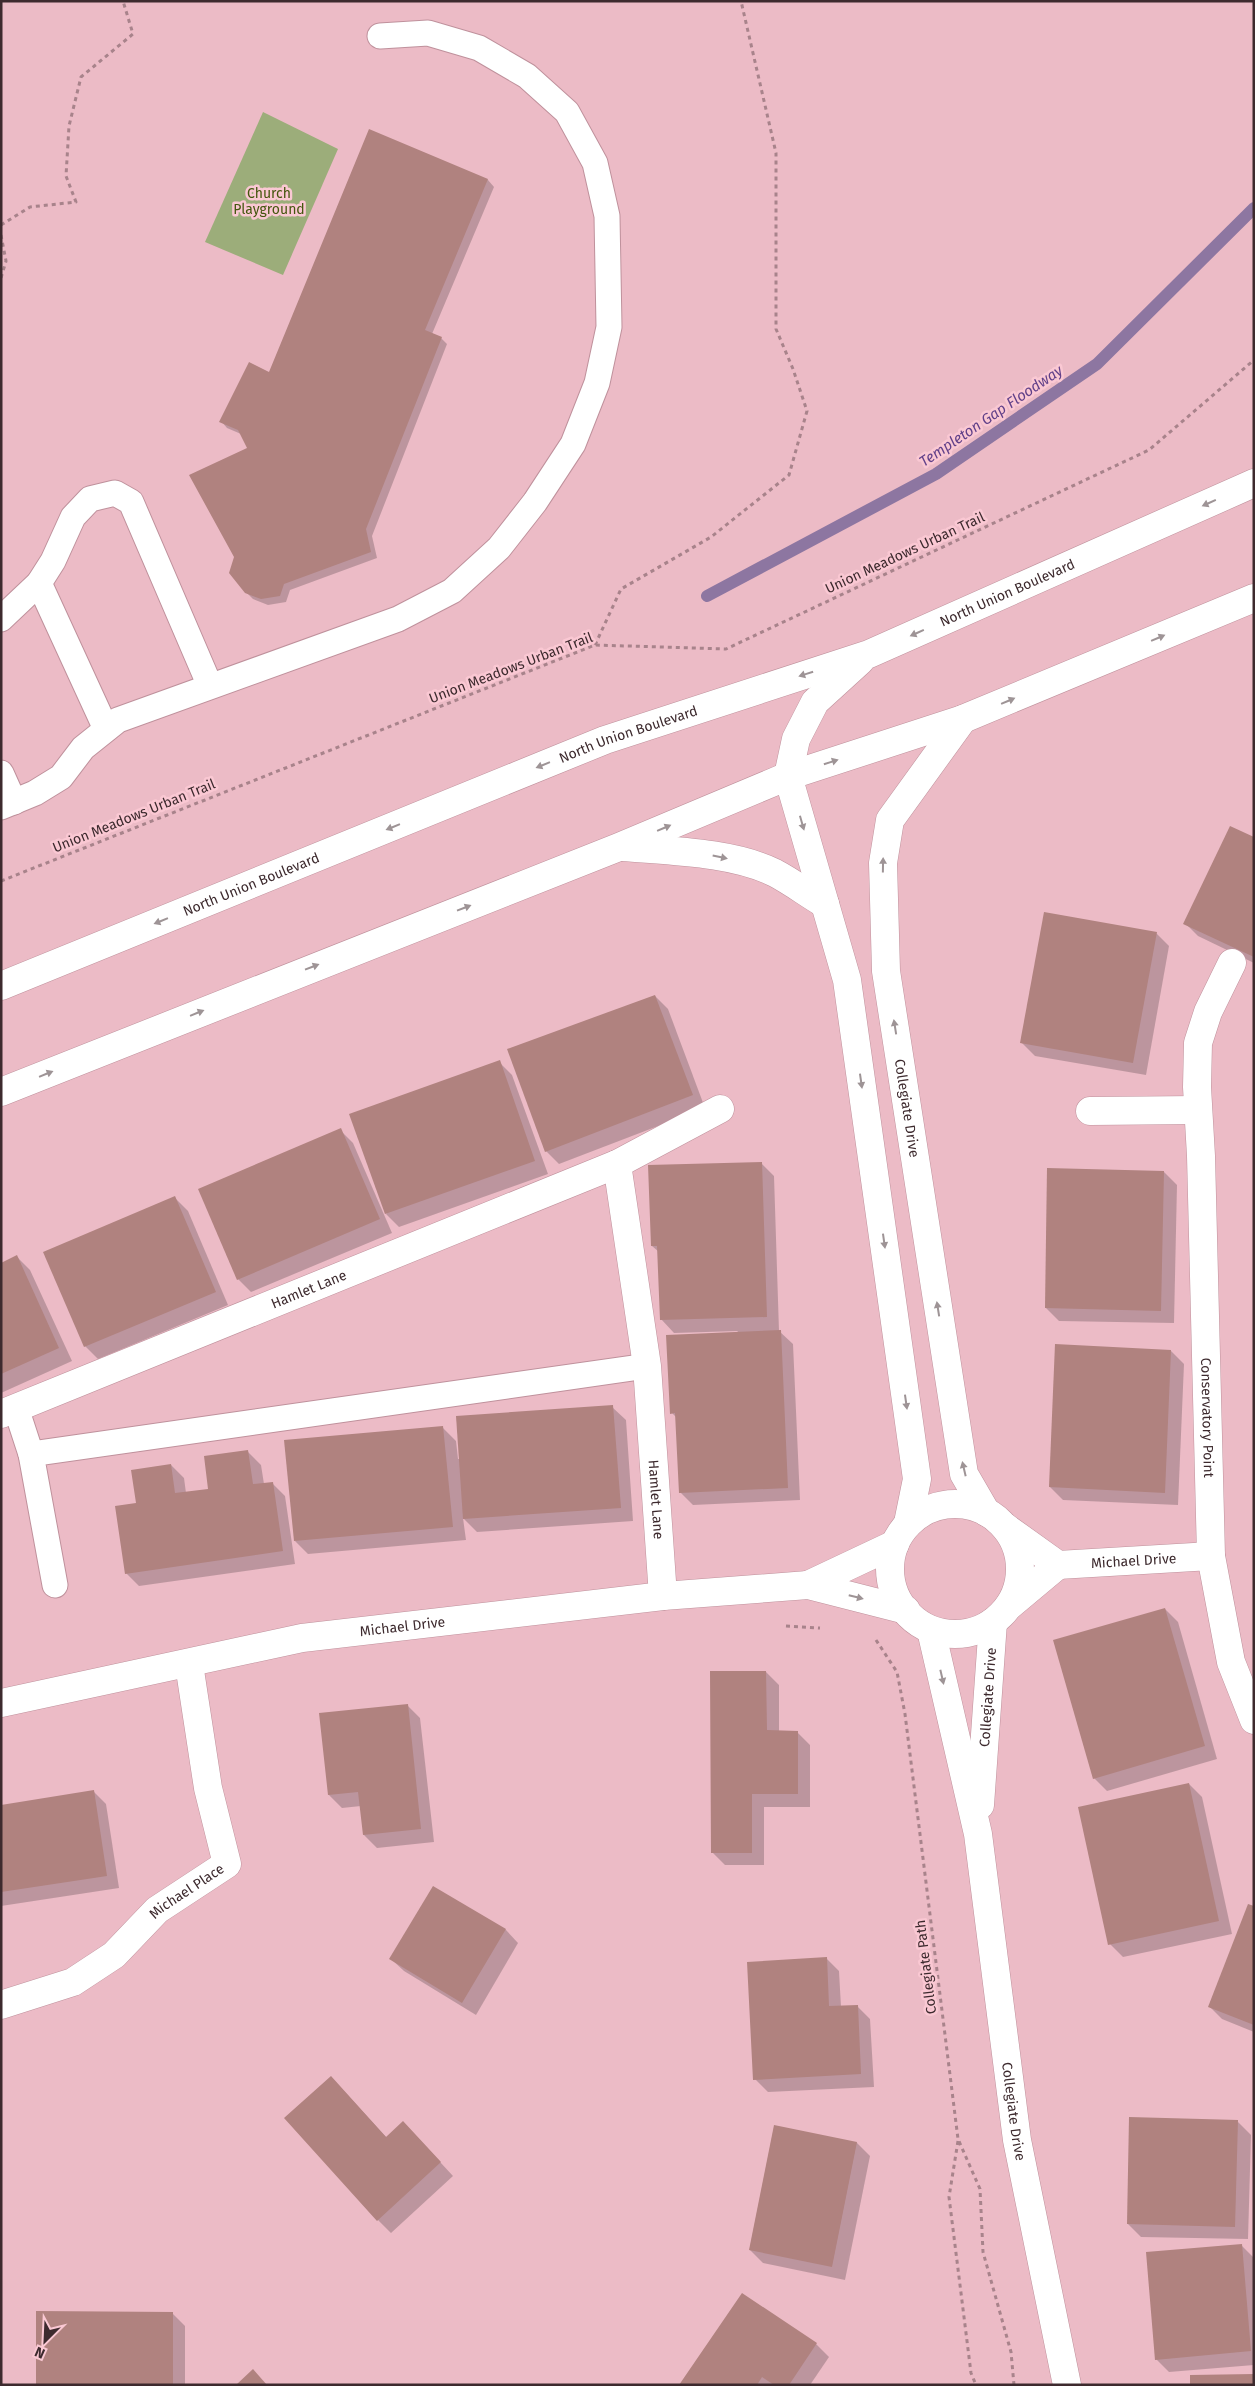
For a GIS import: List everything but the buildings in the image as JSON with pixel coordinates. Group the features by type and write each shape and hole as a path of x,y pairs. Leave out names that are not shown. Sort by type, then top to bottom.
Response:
{"street":[{"name":"North Union Boulevard","path":"1,986 605,740 869,654 1254,483"},
{"path":"1,1092 619,847 788,776 963,719 1254,598"},
{"path":"869,654 815,702 796,739 788,776 847,980 917,1479 901,1534 890,1560 891,1581 898,1602 912,1618 931,1630 952,1634 974,1631 1001,1614 1058,1565 995,1518 966,1505 945,1505 925,1511 901,1534"},
{"name":"Collegiate Drive","path":"963,719 890,820 882,863 886,970 964,1474 995,1518"},
{"path":"619,847 699,853 737,861 775,873 825,904"},
{"name":"Conservatory Point","path":"1232,963 1208,1012 1198,1043 1198,1110 1201,1156 1211,1556 1220,1613 1231,1662 1254,1720"},
{"name":"Hamlet Lane","path":"9,1411 617,1164 720,1109"},
{"path":"1090,1111 1198,1110"},
{"name":"Hamlet Lane","path":"617,1164 647,1366 663,1596"},
{"path":"995,1518 1015,1544 1020,1564 1018,1586 1001,1614"},
{"name":"Michael Drive","path":"808,1585 901,1534"},
{"name":"Michael Drive","path":"1058,1565 1211,1556"},
{"name":"Michael Drive","path":"1,1703 189,1664 302,1638 663,1596 808,1585 906,1610"},
{"name":"Collegiate Drive","path":"978,1834 1001,1614"},
{"name":"Collegiate Drive","path":"931,1630 978,1834 1017,2140 1067,2385"},
{"name":"Michael Place","path":"1,2005 73,1982 114,1955 158,1910 227,1864 208,1788 189,1664"}],"lane":[{"path":"1,773 8,804 35,793 61,777 83,748 118,720 398,619 452,591 499,548 536,502 573,444 596,383 609,327 607,216 595,164 567,112 527,76 480,48 428,33 380,36"},
{"path":"1,620 39,583 53,561 73,517 90,499 115,493 131,502 210,686"},
{"path":"39,583 106,729"},
{"path":"31,1454 647,1366"},
{"path":"9,1411 31,1454 55,1585"}],"path":[{"path":"1,225 30,207 76,202 66,176 70,126 81,77 133,34 123,1"},
{"path":"596,645 621,589 711,537 789,475 807,411 793,369 776,329 776,153 741,1"},
{"path":"1,235 6,261 1,278"},
{"name":"Union Meadows Urban Trail","path":"1,881 596,645 726,649 1149,450 1254,360"},
{"path":"786,1626 823,1628"},
{"name":"Collegiate Path","path":"874,1637 896,1672 905,1714 958,2139 980,2188 982,2252 1011,2352 1014,2385"},
{"path":"958,2139 949,2197 971,2373 976,2385"}],"green space":[{"name":"Church Playground","path":"263,112 338,149 283,275 205,242"}],"waterway":[{"name":"Templeton Gap Floodway","path":"707,596 936,474 1097,364 1254,208"}]}
